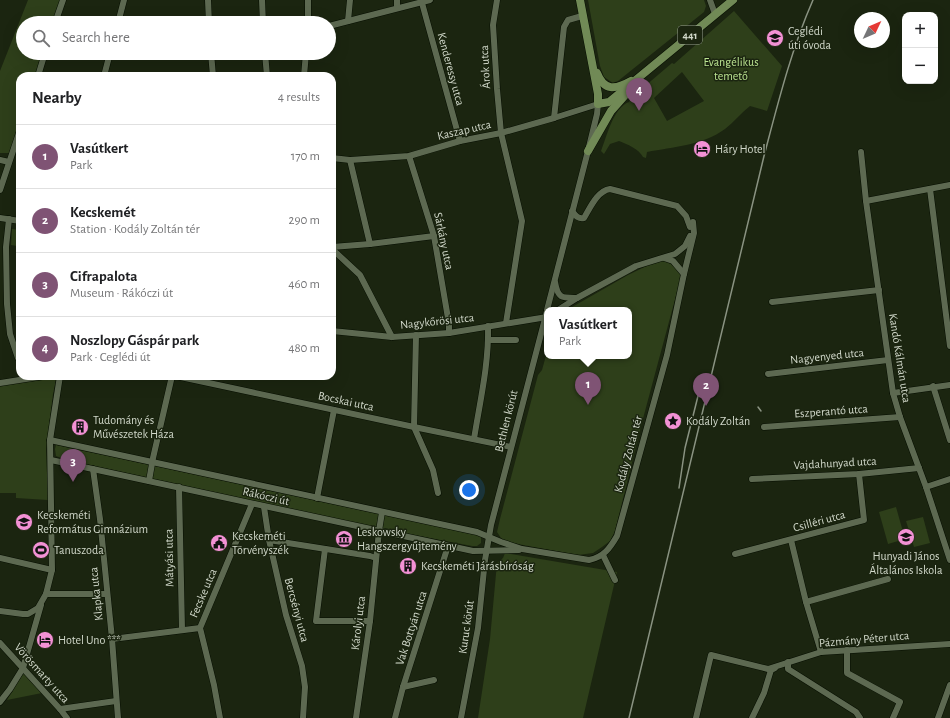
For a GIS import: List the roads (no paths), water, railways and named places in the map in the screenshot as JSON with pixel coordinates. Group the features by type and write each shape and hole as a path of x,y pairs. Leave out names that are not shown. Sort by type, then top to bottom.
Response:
{"main road":[{"path":"580,0 598,94 598,104"},
{"name":"441","path":"598,104 609,102 733,0"},
{"path":"591,59 600,81 611,88 627,83 647,71"},
{"path":"588,151 611,111 647,71"}],"street":[{"path":"57,16 63,0"},
{"path":"120,16 124,0"},
{"path":"208,0 209,16"},
{"path":"262,0 263,16"},
{"path":"308,0 308,16"},
{"path":"348,21 350,0"},
{"path":"397,0 397,8"},
{"path":"336,24 430,0"},
{"name":"Árok utca","path":"498,0 493,25 496,89 501,133 522,221 506,324"},
{"path":"710,0 715,14"},
{"name":"Kenderessy utca","path":"422,3 460,141"},
{"path":"554,118 564,27 568,20 582,16"},
{"path":"39,72 43,60"},
{"path":"105,72 108,60"},
{"path":"212,60 213,72"},
{"path":"266,60 267,72"},
{"path":"304,72 305,60"},
{"name":"Kaszap utca","path":"336,158 350,160 410,156 460,141 501,133 598,104"},
{"name":"Bethlen körút","path":"548,307 588,151 598,104"},
{"path":"0,190 16,142"},
{"name":"Kandó Kálmán utca","path":"861,152 866,201 893,393 950,560"},
{"name":"Sárkány utca","path":"410,156 434,236 449,324 449,332"},
{"path":"0,160 9,162"},
{"path":"350,160 370,244"},
{"path":"866,201 950,185"},
{"name":"Kodály Zoltán tér","path":"572,211 575,216 584,218 601,193 610,189 673,205 681,210 690,224 689,252"},
{"path":"930,189 950,346"},
{"path":"640,192 674,201 687,212 692,222"},
{"path":"0,218 16,220"},
{"path":"9,219 6,247 7,298 10,334 16,352"},
{"name":"Kodály Zoltán tér","path":"689,240 692,222"},
{"name":"Kodály Zoltán tér","path":"603,555 608,551 617,536 667,355 694,233 692,222"},
{"path":"336,248 434,236"},
{"path":"563,307 636,266 680,251 689,240"},
{"path":"336,252 360,276 392,337"},
{"path":"663,257 673,261 684,274"},
{"path":"555,279 557,292 560,296 563,298 577,298"},
{"path":"772,302 879,290"},
{"path":"0,298 7,298"},
{"name":"Nagykőrösi utca","path":"336,331 392,337 449,332 544,318"},
{"name":"Bethlen körút","path":"489,538 511,447 544,325"},
{"path":"474,439 486,366 488,326"},
{"path":"416,335 414,428 433,470 438,493"},
{"path":"488,340 516,340"},
{"name":"Nagyenyed utca","path":"768,374 888,360"},
{"path":"0,383 16,379"},
{"path":"0,702 23,668 52,570 50,440 59,380"},
{"path":"149,481 152,460 171,380"},
{"name":"Bocskai utca","path":"195,380 414,428 511,447"},
{"path":"893,393 933,386 950,385"},
{"path":"933,386 950,440"},
{"path":"317,498 334,410"},
{"name":"Eszperantó utca","path":"764,427 900,417"},
{"name":"Rákóczi út","path":"50,440 152,460 317,498 477,532 489,538"},
{"name":"Rákóczi út","path":"50,460 448,546 473,551 487,551"},
{"name":"Vajdahunyad utca","path":"752,479 859,474 919,468"},
{"name":"Klapka utca","path":"93,469 100,519 118,718"},
{"name":"Csilléri utca","path":"735,554 864,520 859,474"},
{"path":"926,487 950,479"},
{"name":"Mátyási utca","path":"180,487 182,629"},
{"name":"Fecske utca","path":"220,718 214,685 200,628 252,504"},
{"name":"Bercsényi utca","path":"264,507 269,540 286,615 302,666 305,688 303,718"},
{"path":"379,531 382,512"},
{"name":"Károlyi utca","path":"356,718 370,621 379,531"},
{"path":"489,538 522,549 589,560 603,555 615,580"},
{"name":"Kuruc körút","path":"461,718 478,628 489,538"},
{"path":"269,540 376,558"},
{"path":"791,540 820,652"},
{"name":"Vak Bottyán utca","path":"395,718 403,687 448,546"},
{"path":"325,549 316,621 370,621"},
{"path":"487,551 522,549"},
{"path":"0,558 52,570"},
{"path":"806,602 888,579"},
{"path":"46,594 106,594"},
{"path":"0,611 26,614 35,610 41,605"},
{"path":"112,639 182,629 200,628"},
{"name":"Vörösmarty utca","path":"0,643 60,709 66,718"},
{"name":"Pázmány Péter utca","path":"696,718 711,655 764,669 775,668 788,662 820,652 950,644"},
{"path":"847,650 847,673 900,702 894,718"},
{"path":"788,662 788,669 856,712 860,718"},
{"path":"752,718 764,693 771,670 775,668"},
{"path":"403,687 434,680"},
{"path":"938,718 950,685"},
{"path":"60,709 116,701"}],"railway":[{"path":"629,718 764,156 792,57 813,0"},
{"path":"679,488 685,448 698,396"},
{"path":"758,407 761,411"}],"place":[{"name":"Ceglédi úti óvoda","path":"775,38"},
{"name":"Noszlopy Gáspár park","path":"639,111"},
{"name":"Háry Hotel","path":"702,149"},
{"name":"Vasútkert","path":"588,405"},
{"name":"Kecskemét","path":"706,406"},
{"name":"Kodály Zoltán","path":"673,421"},
{"name":"Tudomány és Művészetek Háza","path":"80,427"},
{"name":"Cifrapalota","path":"73,482"},
{"name":"Kecskeméti Református Gimnázium","path":"24,522"},
{"name":"Hunyadi János Általános Iskola","path":"906,537"},
{"name":"Leskowsky Hangszergyűjtemény","path":"344,539"},
{"name":"Kecskeméti Törvényszék","path":"219,543"},
{"name":"Tanuszoda","path":"41,550"},
{"name":"Kecskeméti Járásbíróság","path":"408,566"},
{"name":"Hotel Uno ***","path":"45,640"}],"park label":[{"name":"Evangélikus temető","path":"731,69"}]}
